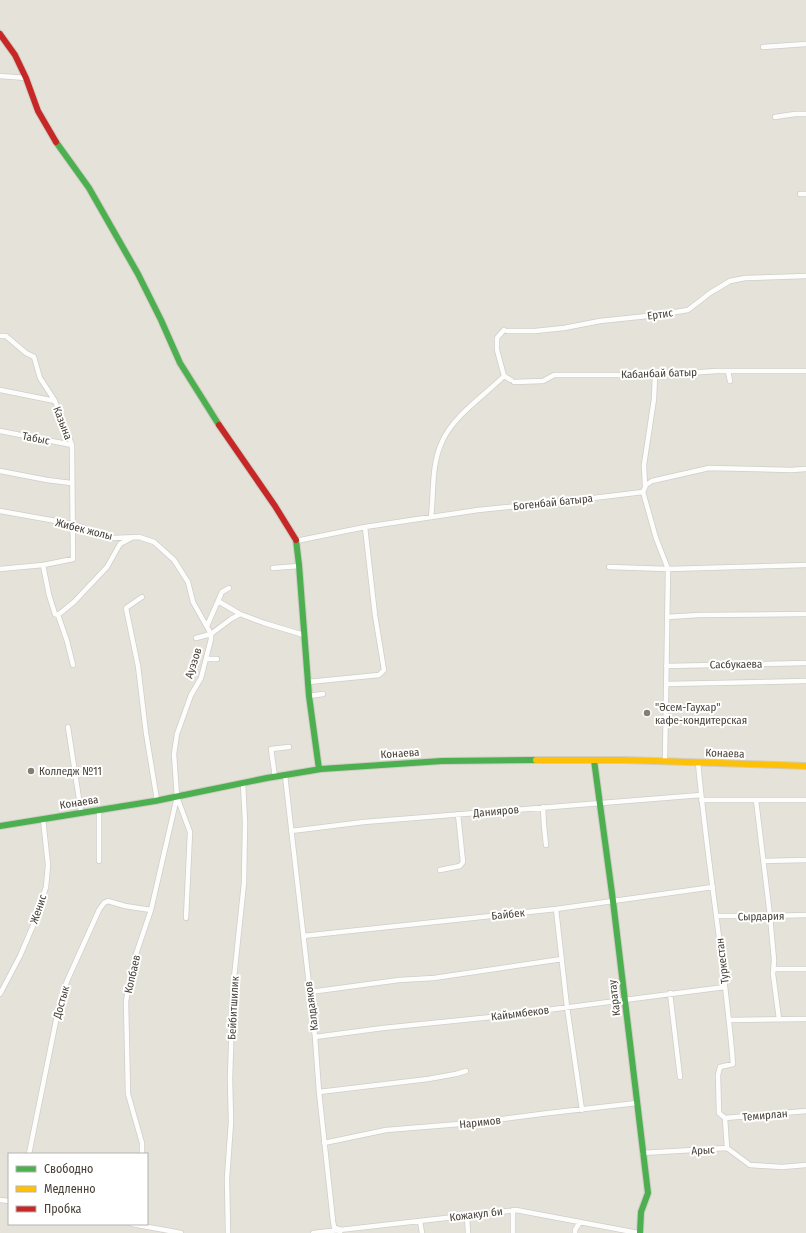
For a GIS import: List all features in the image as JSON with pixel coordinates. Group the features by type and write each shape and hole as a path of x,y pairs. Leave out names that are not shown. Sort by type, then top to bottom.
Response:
{"street":[{"path":"0,34 15,55 26,78 38,111 55,141 89,188 138,274 162,320 180,363 214,418 275,506 296,541 309,696 319,769"},
{"path":"763,47 806,44"},
{"path":"0,76 26,78"},
{"path":"775,117 806,114"},
{"path":"800,194 806,194"},
{"name":"Ертис","path":"504,376 497,350 497,338 505,330 535,331 564,328 600,321 688,310 710,293 730,281 745,278 806,276"},
{"name":"Казына","path":"0,336 6,336 26,353 34,357 40,378 55,401 72,445 71,483 73,559 43,565"},
{"path":"728,371 730,381"},
{"name":"Кабанбай батыр","path":"504,376 512,381 543,380 554,376 655,375 728,371 806,371"},
{"path":"655,375 654,399 644,465 644,490 656,538 668,569 665,760"},
{"path":"431,518 433,477 441,442 453,424 504,376"},
{"path":"0,390 55,401"},
{"name":"Табыс","path":"0,432 72,445"},
{"name":"Богенбай батыра","path":"296,541 365,527 478,510 577,500 644,490 646,485 652,481 708,468 784,470 806,469"},
{"path":"0,471 71,483"},
{"name":"Жибек жолы","path":"0,512 73,524 113,538 139,537 154,542 174,560 188,582 194,602 210,634"},
{"path":"308,682 379,675 384,670 375,615 365,527"},
{"path":"58,615 74,602 107,567 120,544 132,537"},
{"path":"0,569 43,565 49,595 55,614 58,615 67,641 73,665"},
{"path":"609,567 668,569 806,565"},
{"path":"273,568 299,566"},
{"path":"207,626 222,592 230,588"},
{"path":"142,597 126,608 138,666 146,733 157,800"},
{"path":"218,601 240,614 264,623 304,634"},
{"path":"196,638 210,634 240,614"},
{"path":"668,617 699,615 806,614"},
{"name":"Ауэзов","path":"177,797 174,754 177,734 191,695 201,678 211,639 210,634"},
{"path":"206,659 217,659"},
{"name":"Сасбукаева","path":"666,666 806,663"},
{"name":"Сасбукаева","path":"666,684 806,681"},
{"path":"309,696 324,694"},
{"path":"68,727 81,812"},
{"path":"275,777 271,749 289,746"},
{"name":"Конаева","path":"0,826 177,797 319,769 420,762 594,760 665,760 806,766"},
{"name":"Каратау","path":"594,760 613,901 648,1193 641,1212 639,1233"},
{"name":"Туркестан","path":"698,762 729,1020 732,1064 720,1066 718,1075 719,1113 725,1118 727,1148"},
{"name":"Калдаяков","path":"285,775 315,1037 324,1144 333,1222 334,1227 340,1231"},
{"name":"Бейбитшилик","path":"228,1233 227,1178 231,1122 230,1078 233,987 244,883 245,822 243,783"},
{"path":"177,797 190,832 186,918"},
{"name":"Копбаев","path":"142,1153 142,1144 128,1094 126,1001 134,960 151,910 177,797"},
{"name":"Данияров","path":"291,831 364,822 600,803 701,797 756,800 806,800"},
{"path":"756,800 770,916 779,1019"},
{"path":"544,807 546,845"},
{"path":"99,809 99,861"},
{"path":"440,870 460,866 463,862 458,814"},
{"name":"Женис","path":"0,994 20,956 35,921 46,887 48,865 43,818"},
{"path":"763,861 806,860"},
{"name":"Байбек","path":"303,936 556,909 713,887"},
{"name":"Достык","path":"29,1153 59,1006 67,981 99,910 104,903 108,902 151,910"},
{"path":"556,909 567,1007 582,1110"},
{"name":"Сырдария","path":"716,916 806,915"},
{"path":"310,992 399,980 434,978 562,959"},
{"path":"774,968 806,969"},
{"name":"Кайымбеков","path":"315,1037 567,1007 725,986"},
{"path":"670,993 680,1077"},
{"path":"729,1020 806,1019"},
{"path":"319,1092 428,1079 466,1071"},
{"name":"Наримов","path":"324,1144 386,1130 472,1124 637,1103"},
{"name":"Темирлан","path":"725,1118 806,1111"},
{"name":"Арыс","path":"642,1153 727,1148 750,1165 782,1167 806,1165"},
{"path":"513,1210 513,1233"},
{"name":"Кожакул би","path":"313,1233 513,1210 639,1233"},
{"path":"467,1216 468,1233"},
{"path":"420,1220 422,1233"},
{"path":"576,1233 575,1230 580,1222"},
{"path":"144,1225 180,1233"}],"shaded area":[{"path":"0,0 806,0 806,1233 0,1233"}],"traffic: fast":[{"path":"56,142 89,188 138,274 180,363 219,425"},
{"path":"296,540 309,696 319,769"},
{"path":"0,826 155,801 267,778 321,769 442,761 536,760"},
{"path":"594,760 613,901 648,1193 641,1212 640,1233"}],"traffic: slow":[{"path":"536,760 624,760 806,766"}],"traffic: jam":[{"path":"0,34 15,55 26,78 38,111 56,142"},
{"path":"219,425 275,506 296,540"}],"place":[{"name":"\"Әсем-Гаухар\" кафе-кондитерская","path":"647,713"},
{"name":"Колледж №11","path":"31,771"}]}
